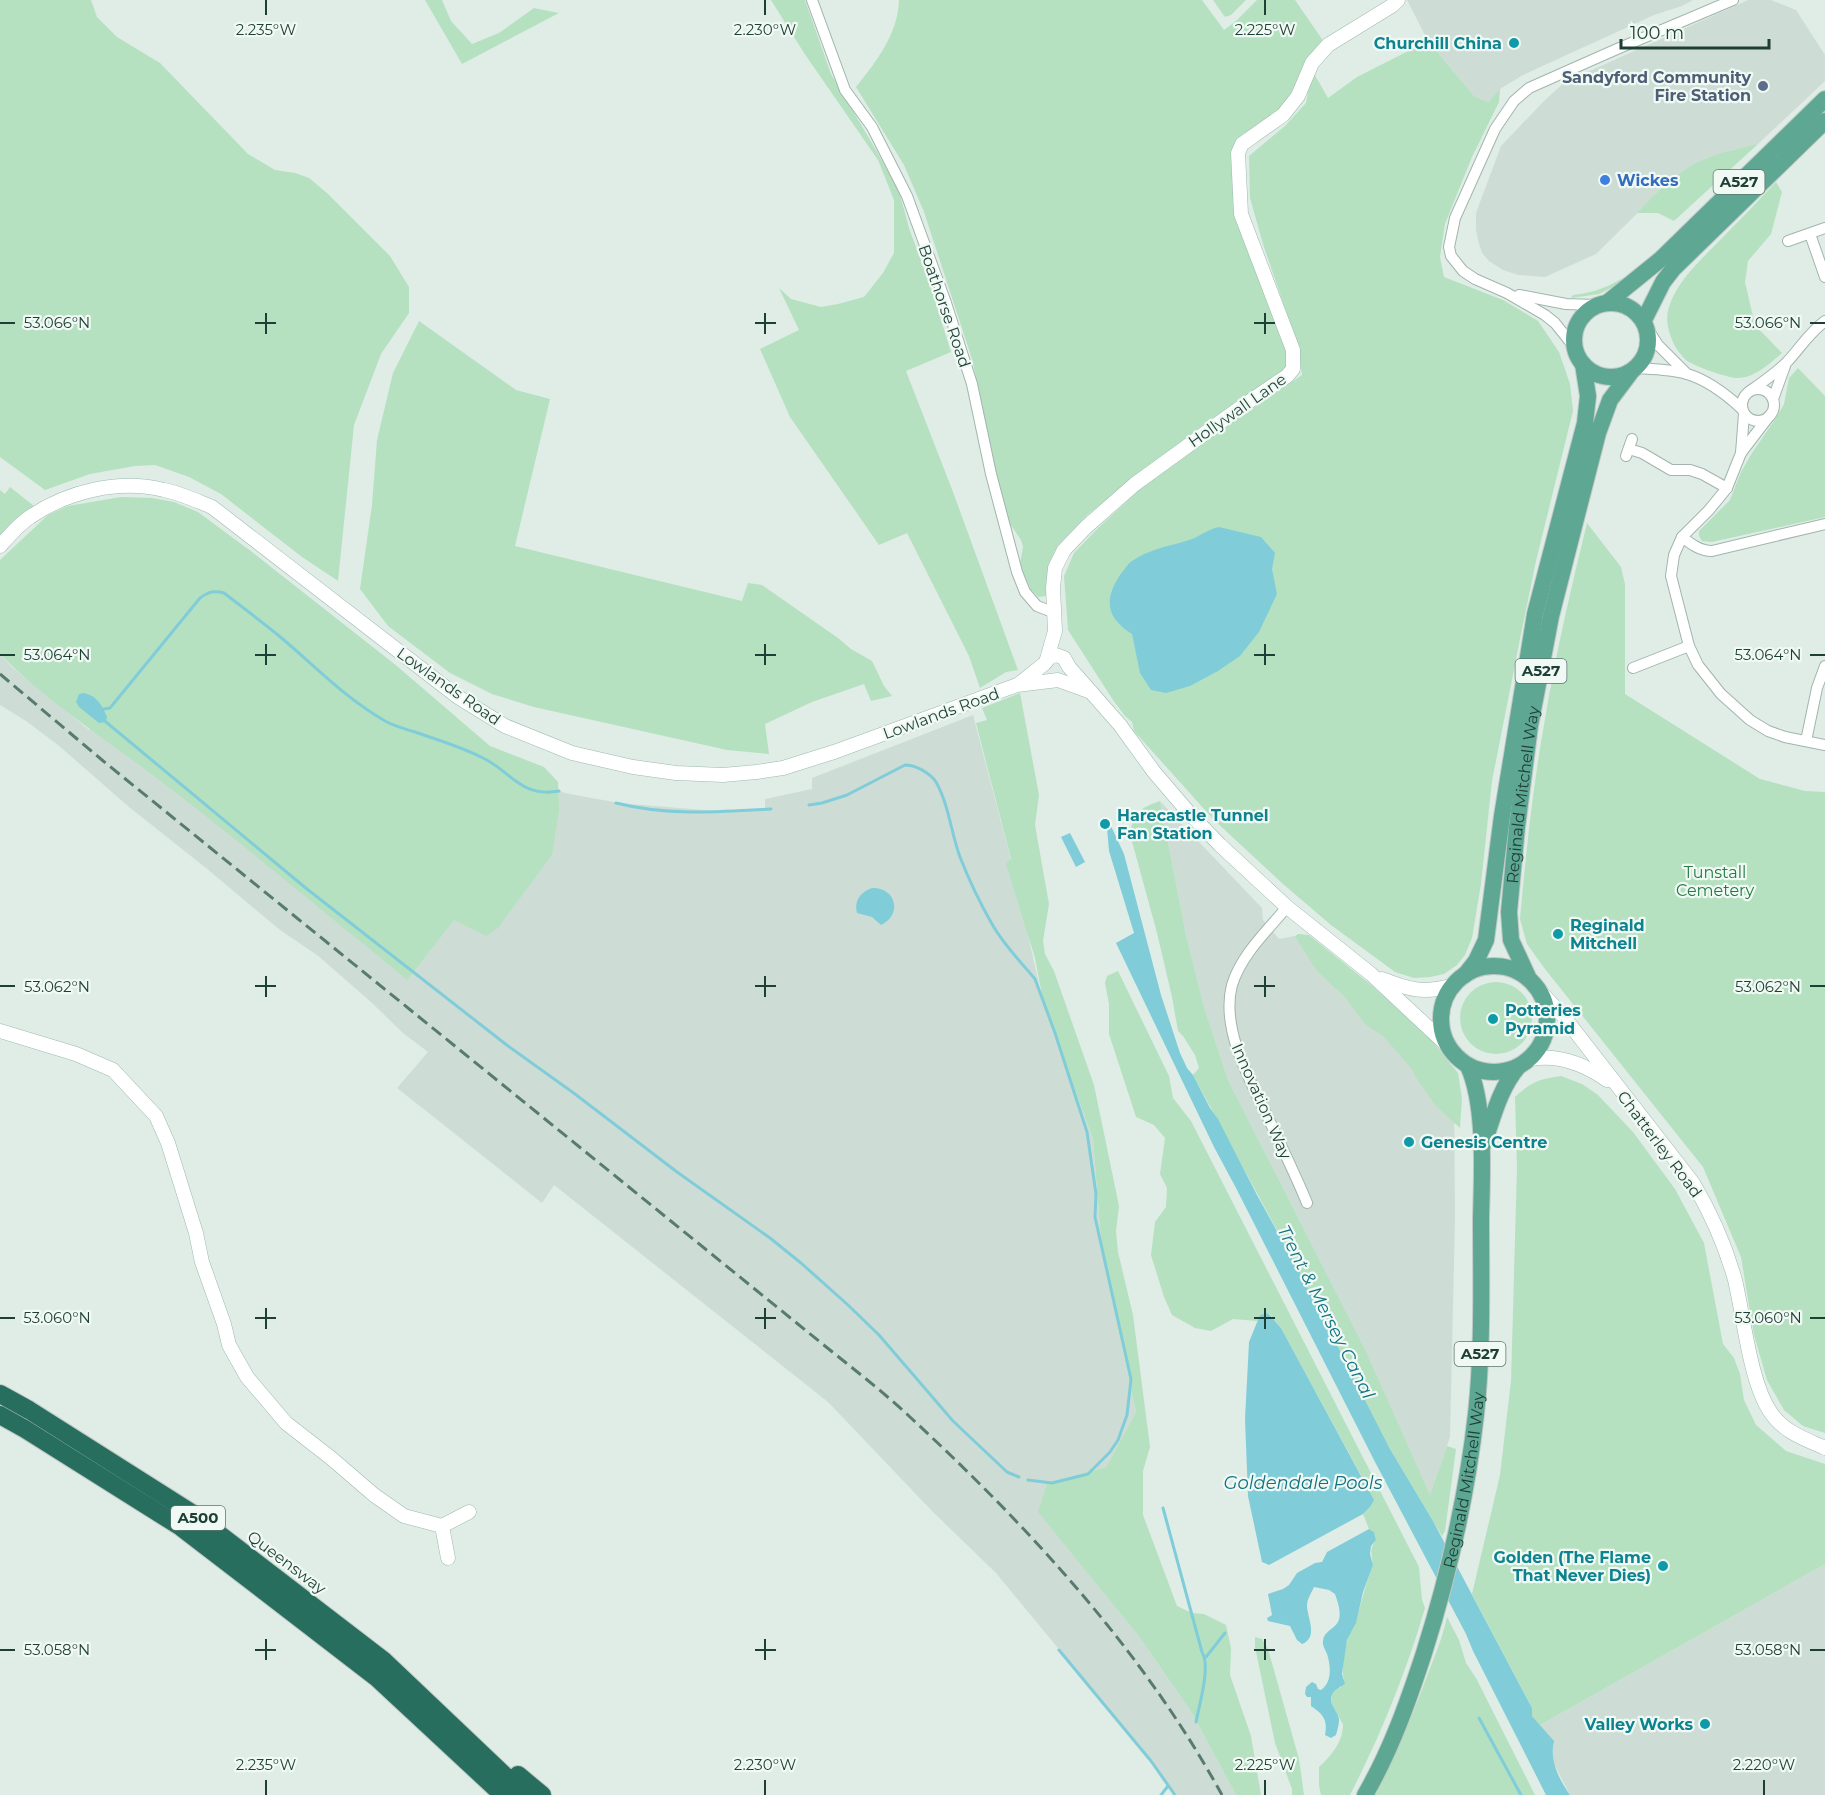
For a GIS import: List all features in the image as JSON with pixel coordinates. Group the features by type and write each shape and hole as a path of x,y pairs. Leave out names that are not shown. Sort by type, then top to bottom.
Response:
{"highway":[{"name":"Queensway","path":"0,1395 29,1410 190,1512 384,1661 525,1795"},
{"name":"A500","path":"0,1415 181,1527 376,1677 503,1795"},
{"path":"384,1661 542,1795"},
{"path":"462,1755 497,1795"}],"main road":[{"name":"A527","path":"1602,304 1661,259 1825,99"},
{"name":"A527","path":"1645,324 1663,282 1673,269 1825,121"},
{"path":"1617,303 1629,306 1639,314 1645,324 1648,348 1645,357 1633,370 1620,376 1608,377 1594,373 1583,364 1575,348 1574,334 1578,322 1584,314 1602,304 1617,303"},
{"name":"Reginald Mitchell Way","path":"1460,980 1482,951 1489,927 1502,816 1535,614 1585,423 1588,396 1583,364"},
{"name":"Reginald Mitchell Way","path":"1533,984 1516,953 1509,929 1513,862 1530,726 1551,616 1598,433 1610,400 1633,370"},
{"path":"1460,980 1476,969 1493,966 1518,972 1533,984"},
{"name":"A527","path":"1460,980 1444,1002 1442,1030 1454,1054 1468,1066"},
{"name":"A527","path":"1524,1063 1543,1041 1548,1023 1546,1005 1533,984"},
{"path":"1468,1066 1489,1072 1503,1072 1524,1063"},
{"name":"Reginald Mitchell Way","path":"1482,1150 1503,1089 1510,1076 1524,1063"},
{"name":"Reginald Mitchell Way","path":"1365,1795 1380,1770 1406,1705 1437,1613 1454,1548 1468,1473 1479,1382 1482,1150 1477,1099 1468,1066"}],"street":[{"name":"Boathorse Road","path":"812,0 845,90 872,127 907,196 946,303 972,384 991,474 1017,572 1025,592 1037,606 1055,613"},
{"name":"Hollywall Lane","path":"1045,661 1055,631 1053,588 1055,568 1064,550 1086,527 1135,484 1216,424 1287,376 1293,369 1293,350 1241,214 1238,153 1242,144 1283,115 1298,96 1312,63 1328,45 1398,0"},
{"path":"1575,348 1555,323 1536,309 1463,272 1451,256 1449,247 1455,218 1495,129 1514,101 1529,88 1733,0"},
{"path":"1788,242 1825,228"},
{"path":"1810,234 1825,277"},
{"path":"1507,293 1542,300 1602,304"},
{"path":"1825,321 1806,337 1788,361 1778,382 1770,416 1741,453 1727,488 1682,537 1674,555 1671,576 1689,646 1708,680 1735,708 1768,731 1785,738 1825,745"},
{"path":"1645,324 1658,345 1687,374"},
{"path":"1741,453 1742,402 1748,392 1788,361"},
{"path":"1633,370 1667,370 1687,374 1711,385 1748,392 1761,388 1773,399"},
{"path":"1711,385 1751,419 1759,421 1770,416"},
{"path":"1629,448 1671,470 1690,470 1727,488"},
{"name":"Lowlands Road","path":"0,546 28,518 48,506 91,490 115,486 164,489 212,507 458,697 505,726 572,753 676,773 723,775 783,768 834,752 1017,685 1056,680"},
{"path":"1682,537 1704,551 1712,551 1825,524"},
{"name":"Hollywall Lane","path":"1055,631 1068,663"},
{"path":"1638,662 1689,646"},
{"path":"1091,692 1046,676 1045,661 1056,655 1068,663 1193,818 1287,907 1371,974 1449,1047"},
{"name":"Lowlands Road","path":"1017,685 1045,661"},
{"path":"1056,680 1067,675 1068,663"},
{"path":"1806,741 1816,688 1825,666"},
{"name":"Innovation Way","path":"1287,907 1256,943 1240,966 1232,985 1230,1008 1233,1033 1249,1077 1307,1203"},
{"path":"1371,974 1417,991 1430,991 1460,980"},
{"name":"Chatterley Road","path":"1533,984 1564,1017 1616,1086 1687,1173 1710,1211 1723,1241 1755,1375 1768,1408 1784,1427 1825,1448"},
{"path":"0,1030 76,1054 113,1070 156,1116 168,1143 229,1346 247,1377 286,1423 332,1458 374,1495 404,1516 442,1526 469,1512"},
{"name":"Chatterley Road","path":"1524,1063 1552,1057 1569,1060 1589,1068 1616,1086"},
{"path":"442,1526 448,1558"}],"shaded area":[{"path":"1407,0 1693,0 1654,15 1523,75 1500,89 1488,102 1474,96 1428,41"},
{"path":"1748,0 1771,0 1796,10 1825,55 1825,81 1758,144 1728,151 1668,183 1596,254 1545,277 1518,275 1503,270 1489,261 1482,253 1479,244 1476,213 1501,146 1545,100 1565,82"},
{"path":"248,549 398,667 487,758 565,793 619,803 716,811 765,811 765,799 812,789 812,778 973,715 1011,860 1044,1006 1093,1139 1102,1253 1136,1412 1106,1467 1047,1483 1039,1512 1138,1635 1192,1713 1236,1795 1176,1795 1152,1762 996,1573 932,1511 828,1402 554,1185 542,1203 397,1088 428,1052 403,1033 317,955 280,930 129,807 58,745 0,705 0,654 12,667 89,730"},
{"path":"1160,801 1262,908 1263,920 1279,939 1295,936 1396,1021 1454,1090 1455,1218 1450,1437 1430,1496 1365,1349 1228,1080 1204,1007 1186,935"},
{"path":"1825,1564 1825,1795 1570,1795 1554,1764 1540,1725"}],"green space":[{"path":"0,0 91,0 97,17 117,37 160,63 248,154 275,170 309,178 327,193 390,256 409,287 409,313 381,354 354,425 338,581 302,557 221,494 189,477 155,465 135,466 90,474 45,490 0,457"},
{"path":"425,0 442,0 451,21 472,44 499,33 534,8 559,13 462,64"},
{"path":"771,0 805,0 831,74 899,191 909,228 951,352 906,371 1018,670 1006,672 980,688 969,656 907,533 879,545 790,417 760,349 799,330 779,288 791,299 821,307 864,297 883,273 894,253 894,200 878,160 804,53"},
{"path":"899,0 1202,0 1224,30 1257,0 1295,0 1324,42 1277,114 1250,131 1236,187 1290,358 1285,372 1210,420 1087,515 1058,545 1047,577 1046,596 1039,597 1031,590 1020,564 1023,547 1008,521 972,359 924,212 904,165 856,87 885,47 895,24"},
{"path":"1213,0 1246,0 1231,15 1225,17"},
{"path":"1428,41 1474,96 1488,102 1500,89 1499,102 1472,157 1445,224 1440,257 1444,277 1503,300 1538,321 1559,352 1570,384 1573,411 1536,561 1492,781 1481,884 1472,938 1465,955 1457,965 1444,974 1414,978 1395,972 1331,925 1283,884 1214,820 1134,731 1132,722 1113,700 1068,630 1064,576 1074,553 1158,473 1302,375 1298,346 1263,244 1250,198 1249,156 1285,126 1306,103 1312,70 1328,98 1357,77"},
{"path":"1758,144 1674,221 1658,213 1637,213 1668,183 1694,164 1724,152"},
{"path":"1776,182 1782,192 1771,234 1748,261 1745,282 1755,325 1782,353 1762,369 1745,377 1739,378 1712,372 1687,361 1677,350 1668,329 1669,307 1678,287 1691,270"},
{"path":"1651,258 1625,281 1599,294 1571,298 1573,295 1591,292 1625,277"},
{"path":"419,321 516,390 550,399 515,546 742,601 748,583 762,585 851,649 872,661 884,686 892,696 871,701 864,684 812,702 765,724 769,754 727,750 534,707 492,694 450,673 388,626 360,589 372,505 377,440 393,373"},
{"path":"1798,368 1825,396 1825,517 1712,542 1702,541 1699,531 1730,500 1741,472 1784,404 1789,378"},
{"path":"10,487 34,506 0,538 0,490 5,494"},
{"path":"121,497 152,498 174,502 198,512 398,667 490,746 544,767 558,782 559,810 552,855 498,928 486,936 454,920 407,980 210,820 55,703 0,654 0,560 48,515 68,506"},
{"name":"Tunstall Cemetery","path":"1587,523 1621,567 1625,584 1625,694 1760,779 1805,791 1825,792 1825,1433 1803,1426 1784,1410 1767,1380 1754,1335 1741,1257 1703,1167 1545,969 1527,944 1520,919 1530,819 1549,694"},
{"path":"1020,693 1039,795 1035,825 1049,904 1043,941 1045,954 1054,971 1094,1085 1119,1206 1116,1231 1118,1252 1133,1315 1150,1447 1143,1471 1143,1515 1177,1606 1192,1613 1204,1614 1226,1625 1231,1648 1230,1675 1251,1736 1261,1795 1236,1795 1192,1713 1138,1635 1038,1512 1047,1483 1106,1467 1136,1412 1102,1253 1093,1139 1044,1006 1035,958 1006,864 1011,859 976,723 987,720 982,708"},
{"path":"1160,801 1186,935 1204,1007 1228,1080 1365,1349 1430,1495 1447,1446 1456,1449 1445,1531 1442,1536 1390,1449 1304,1280 1193,1075 1199,1068 1195,1055 1178,1031 1157,933 1130,834 1139,812"},
{"path":"1309,935 1371,985 1430,1038 1458,1073 1462,1098 1460,1128 1435,1105 1412,1069 1383,1036 1365,1024 1344,996 1316,970 1295,936"},
{"path":"1118,971 1169,1076 1173,1098 1191,1121 1419,1567 1422,1600 1425,1608 1392,1703 1350,1795 1321,1795 1319,1767 1332,1753 1343,1731 1343,1724 1331,1699 1333,1691 1341,1687 1344,1679 1343,1665 1347,1642 1372,1566 1371,1552 1376,1540 1363,1514 1370,1507 1368,1488 1281,1328 1269,1313 1260,1315 1257,1321 1233,1319 1211,1331 1195,1328 1172,1315 1151,1255 1155,1222 1166,1207 1167,1188 1160,1174 1165,1138 1154,1125 1136,1117 1109,1034 1109,1004 1105,983 1107,976"},
{"path":"1496,982 1516,988 1526,998 1532,1018 1526,1038 1516,1048 1496,1054 1476,1048 1466,1038 1460,1018 1466,998 1476,988"},
{"path":"1561,1076 1582,1084 1598,1095 1633,1132 1675,1189 1704,1243 1723,1344 1734,1358 1740,1374 1744,1400 1756,1425 1786,1451 1825,1464 1825,1564 1540,1725 1532,1716 1532,1708 1472,1594 1500,1475 1511,1381 1517,1167 1515,1097 1536,1082"},
{"path":"1447,1617 1459,1640 1466,1663 1476,1678 1535,1795 1374,1795 1408,1724 1438,1648"},
{"path":"1255,1637 1262,1639 1268,1649 1299,1759 1304,1795 1292,1795 1292,1789 1275,1743 1255,1647"}],"water":[{"path":"1219,527 1261,537 1275,553 1272,569 1277,594 1259,632 1240,656 1190,686 1166,693 1151,690 1140,673 1132,634 1117,622 1110,608 1111,593 1120,575 1139,557 1193,539"},
{"path":"79,694 92,696 98,702 107,717 106,722 99,723 79,707 76,702"},
{"path":"1111,826 1124,854 1161,995 1187,1068 1218,1119 1304,1280 1390,1449 1433,1521 1532,1708 1532,1716 1554,1741 1553,1755 1556,1769 1570,1795 1546,1795 1466,1634 1214,1147 1116,943 1134,933 1109,851 1107,828"},
{"path":"1070,833 1085,862 1076,867 1061,837"},
{"path":"872,888 887,892 894,902 892,915 881,925 872,917 857,913 856,905 859,897"},
{"name":"Goldendale Pools","path":"1268,1313 1281,1328 1374,1500 1363,1514 1269,1565 1262,1562 1248,1496 1245,1419 1249,1342 1260,1315"},
{"name":"Goldendale Pools","path":"1369,1529 1374,1532 1376,1540 1371,1546 1370,1554 1373,1565 1363,1592 1356,1623 1347,1640 1342,1674 1345,1684 1335,1690 1331,1697 1339,1721 1336,1735 1331,1738 1325,1735 1324,1718 1311,1706 1311,1697 1305,1694 1306,1687 1312,1682 1321,1690 1329,1679 1329,1664 1323,1638 1339,1619 1335,1594 1329,1590 1314,1587 1307,1605 1311,1627 1310,1637 1302,1644 1297,1640 1290,1626 1268,1621 1267,1618 1272,1615 1268,1594 1283,1589 1289,1585 1297,1573 1315,1563 1322,1562 1327,1552"}],"waterway":[{"path":"104,709 110,708 200,598 211,592 220,592 272,630 356,702 385,721 475,754 535,791 559,791"},
{"path":"106,722 307,889 508,1046 801,1263 879,1335 953,1421 1007,1472 1019,1477"},
{"path":"809,805 847,795 905,765 918,768 930,776 936,782 944,800 960,857 975,891 1001,938 1035,979 1055,1033 1087,1132 1096,1194 1095,1217 1131,1379 1127,1415 1118,1440 1110,1452 1088,1474 1052,1483 1028,1480"},
{"path":"616,803 674,811 713,812 771,809"},
{"path":"1163,1508 1204,1658 1204,1686 1196,1722"},
{"path":"1206,1657 1225,1633"},
{"path":"1059,1650 1151,1761 1175,1795"},
{"path":"1479,1718 1521,1795"},
{"path":"1161,1795 1168,1786"}],"railway":[{"path":"0,674 102,760 886,1395 910,1417 998,1502 1081,1594 1157,1691 1191,1742 1222,1795"}],"place":[{"name":"Churchill China","path":"1514,43"},
{"name":"Sandyford Community Fire Station","path":"1763,86"},
{"name":"Wickes","path":"1605,180"},
{"name":"Harecastle Tunnel Fan Station","path":"1105,824"},
{"name":"Reginald Mitchell","path":"1558,934"},
{"name":"Potteries Pyramid","path":"1493,1019"},
{"name":"Genesis Centre","path":"1409,1142"},
{"name":"Golden (The Flame That Never Dies)","path":"1663,1566"},
{"name":"Valley Works","path":"1705,1724"}],"water label":[{"name":"Trent & Mersey Canal","path":"1326,1312"}]}
